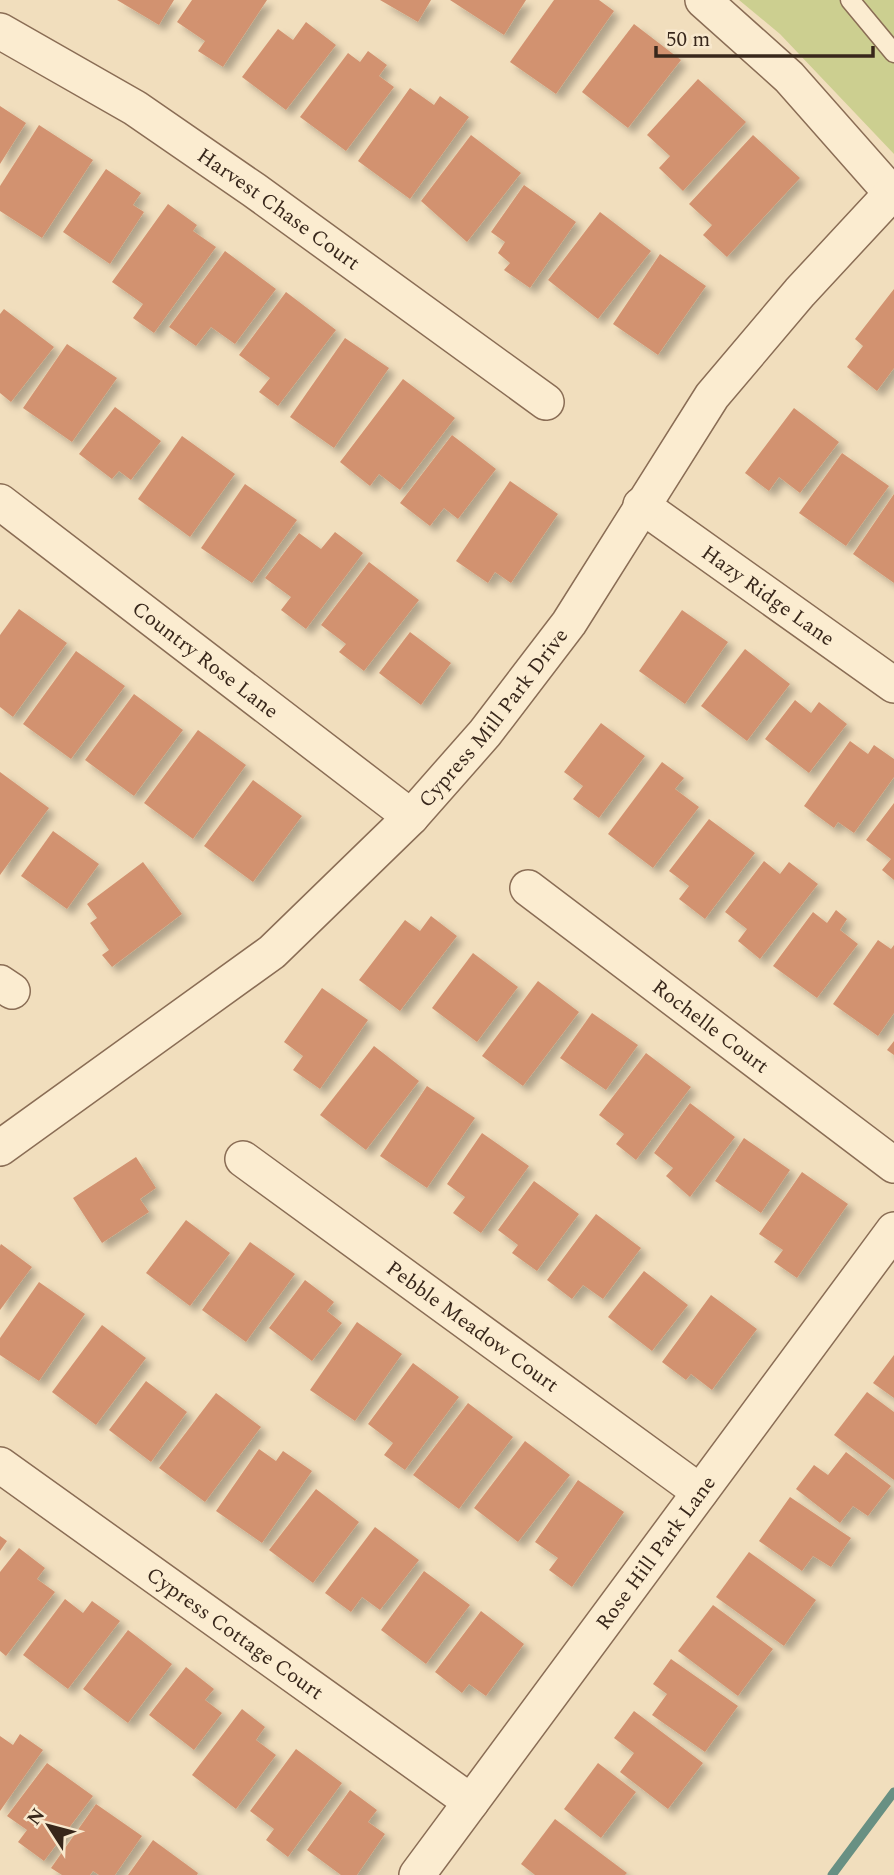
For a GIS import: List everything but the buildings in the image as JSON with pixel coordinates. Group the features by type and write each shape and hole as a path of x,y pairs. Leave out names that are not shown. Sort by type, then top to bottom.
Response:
{"street":[{"path":"717,5 789,77 893,194"},
{"name":"Harvest Chase Court","path":"0,31 135,108 254,190 546,402"},
{"name":"Cypress Mill Park Drive","path":"0,1148 271,952 411,817 485,733 569,623 712,396 800,292 893,194"},
{"name":"Country Rose Lane","path":"0,502 411,817"},
{"name":"Hazy Ridge Lane","path":"641,505 894,685"},
{"name":"Rochelle Court","path":"528,888 894,1164"},
{"name":"Pebble Meadow Court","path":"243,1159 701,1492"},
{"name":"Rose Hill Park Lane","path":"417,1875 894,1230"},
{"name":"Cypress Cottage Court","path":"0,1465 471,1802"}],"lane":[{"path":"849,0 894,53"}],"green space":[{"path":"739,0 894,0 894,154 780,34"}],"waterway":[{"path":"832,1875 894,1792"}]}
